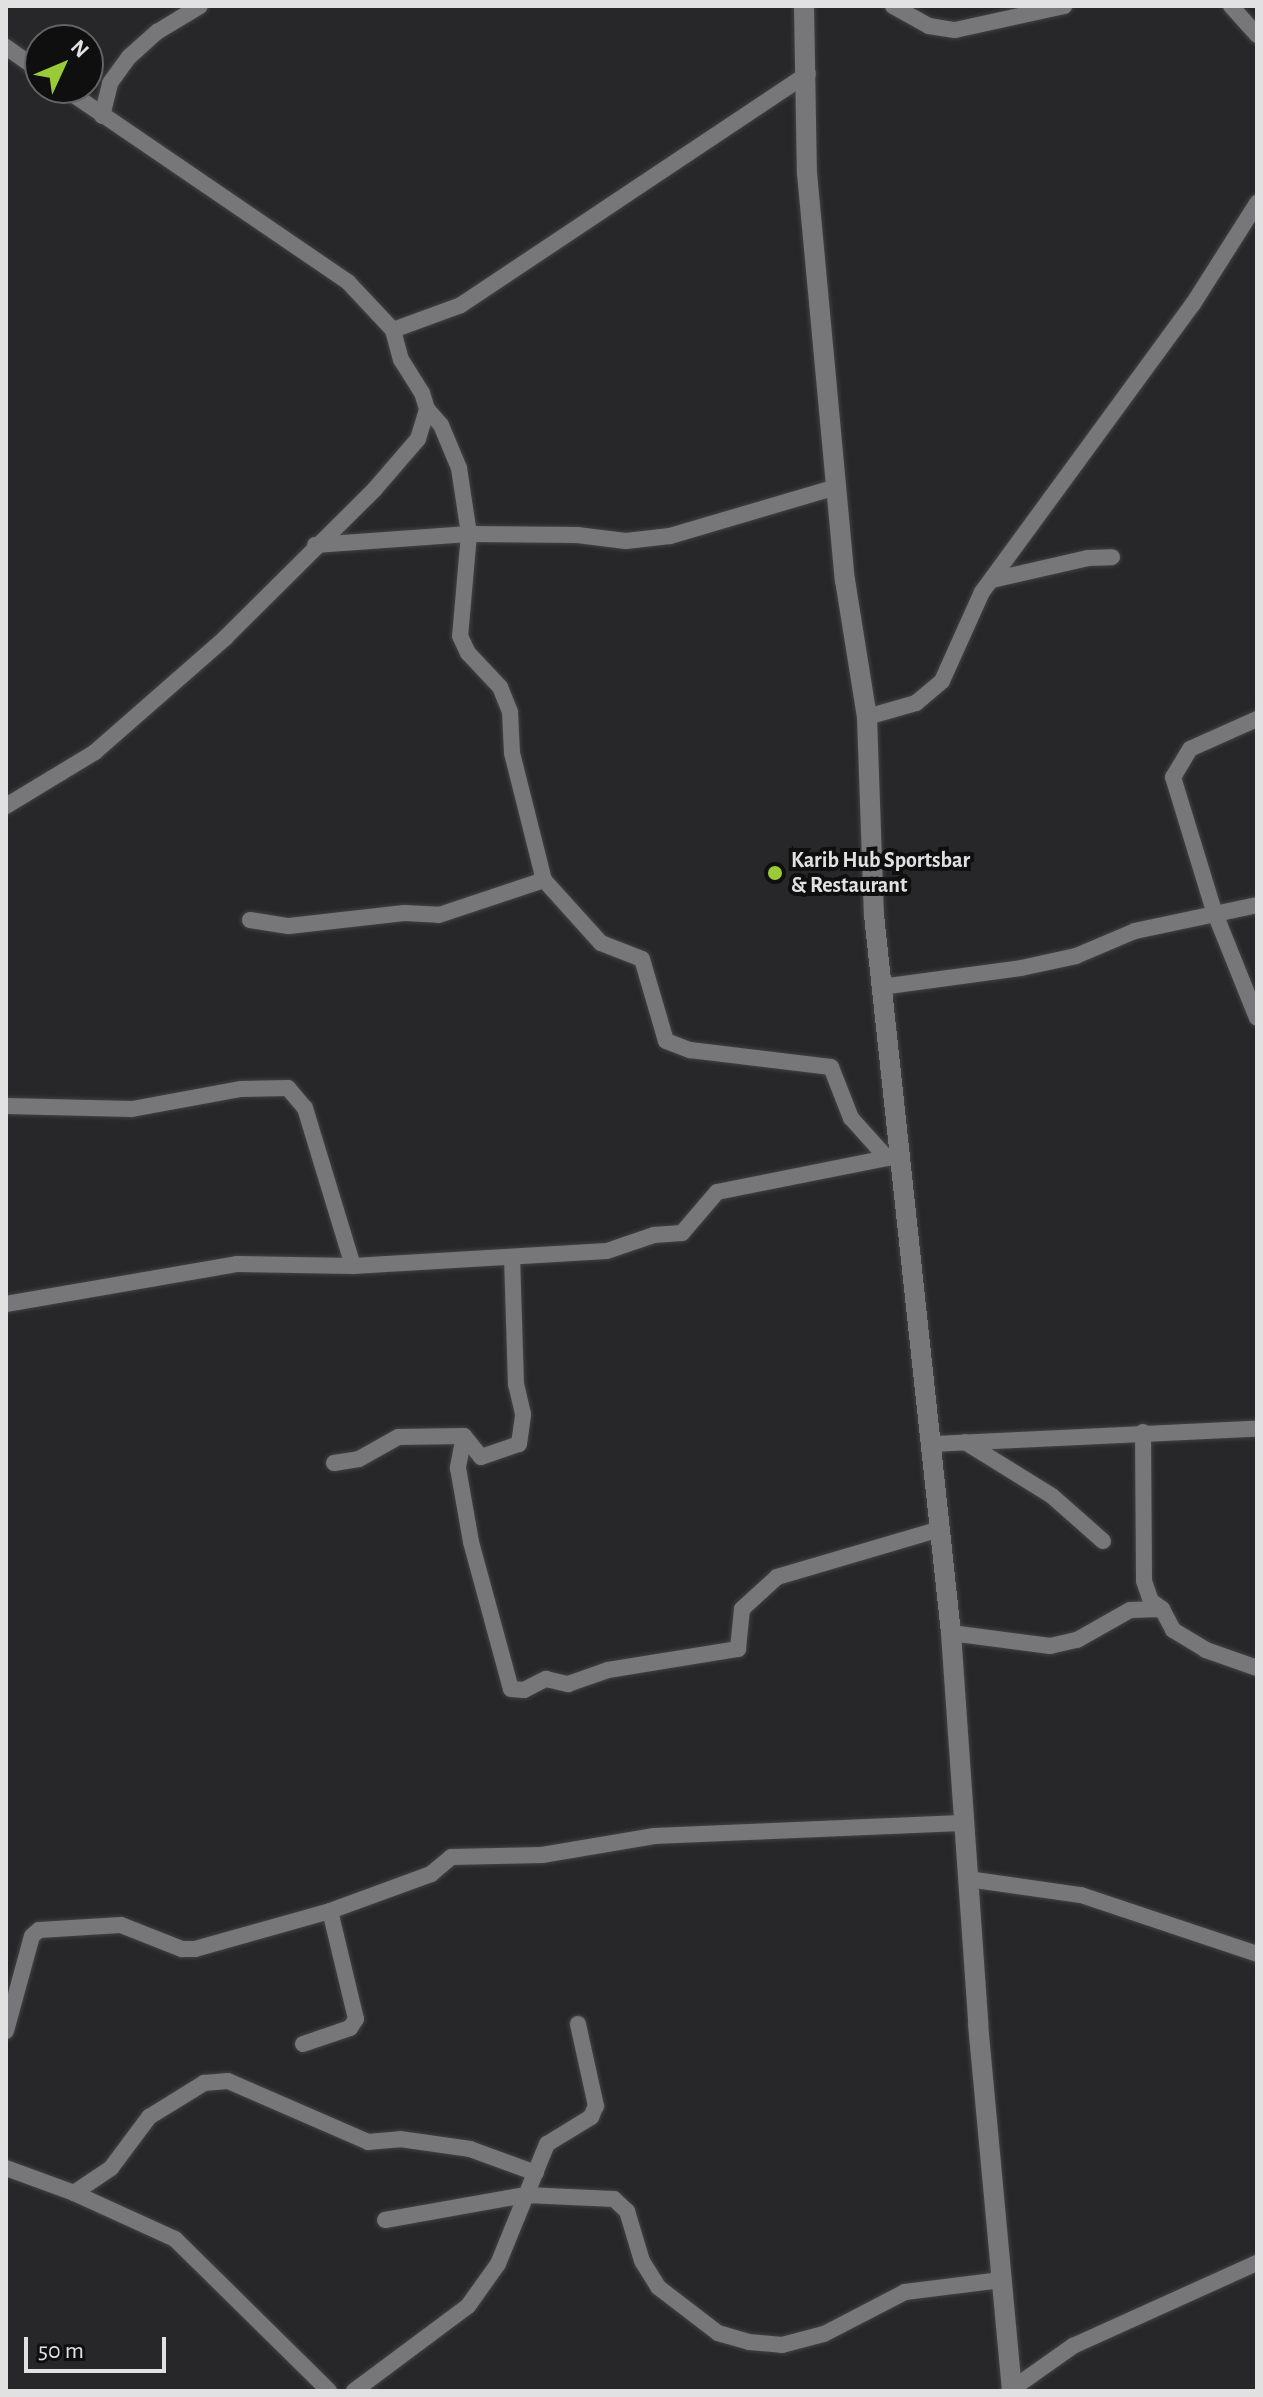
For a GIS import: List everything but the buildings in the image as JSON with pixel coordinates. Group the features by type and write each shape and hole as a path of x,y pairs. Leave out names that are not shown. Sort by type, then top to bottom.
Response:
{"main road":[{"path":"805,6 807,173 836,487 867,717 892,1157 933,1444 937,1530 951,1633 962,1823 1012,2390"}],"street":[{"path":"102,116 110,83 129,57 157,32 200,6"},
{"path":"893,6 929,26 955,30 1065,6"},
{"path":"1231,6 1257,35"},
{"path":"6,47 24,60"},
{"path":"393,330 461,305 808,74"},
{"path":"86,104 348,282 393,330 401,360 422,393 427,409 441,425 459,468 469,534 460,636 468,653 500,687 510,712 512,753 544,880 601,943 642,959 666,1041 690,1050 831,1067 851,1118 892,1157"},
{"path":"867,717 930,696 992,580 1193,304 1257,203"},
{"path":"6,806 95,752 225,638 315,545 374,490 418,439 427,409"},
{"path":"315,545 469,534 577,535 626,541 670,536 836,487"},
{"path":"992,580 1112,557"},
{"path":"1257,719 1190,749 1173,777 1214,911 1257,1018"},
{"path":"250,920 289,926 404,913 439,915 544,880"},
{"path":"881,987 1021,968 1214,911 1257,905"},
{"path":"6,1106 132,1109 241,1089 288,1088 305,1108 353,1266"},
{"path":"6,1304 237,1264 353,1266 607,1251 654,1235 682,1233 717,1192 892,1157"},
{"path":"464,1436 481,1457 519,1444 523,1414 516,1384 512,1258"},
{"path":"933,1444 1257,1429"},
{"path":"1143,1432 1144,1581 1151,1601 1162,1609 1173,1630 1184,1637 1257,1668"},
{"path":"334,1463 359,1459 398,1437 464,1436"},
{"path":"464,1436 458,1468 471,1542 511,1689 524,1690 546,1679 568,1684 608,1670 738,1649 742,1609 777,1577 937,1530"},
{"path":"965,1442 1052,1496 1103,1541"},
{"path":"951,1633 1050,1646 1077,1640 1130,1610 1162,1609"},
{"path":"6,2031 32,1936 39,1930 121,1925 182,1949 195,1949 330,1911 431,1874 451,1857 542,1855 654,1836 962,1823"},
{"path":"968,1879 1081,1895 1257,1954"},
{"path":"303,2044 350,2028 356,2019 330,1911"},
{"path":"354,2391 468,2306 498,2264 547,2144 591,2117 596,2106 578,2024"},
{"path":"74,2193 111,2168 149,2117 204,2083 228,2081 368,2142 400,2139 470,2149 536,2173"},
{"path":"6,2168 74,2193 175,2239 329,2391"},
{"path":"385,2220 526,2195 614,2199 627,2211 642,2261 658,2287 718,2333 749,2342 782,2345 824,2334 905,2292 1001,2280"},
{"path":"1012,2390 1073,2346 1257,2263"}],"place":[{"name":"Karib Hub Sportsbar & Restaurant","path":"775,873"}]}
